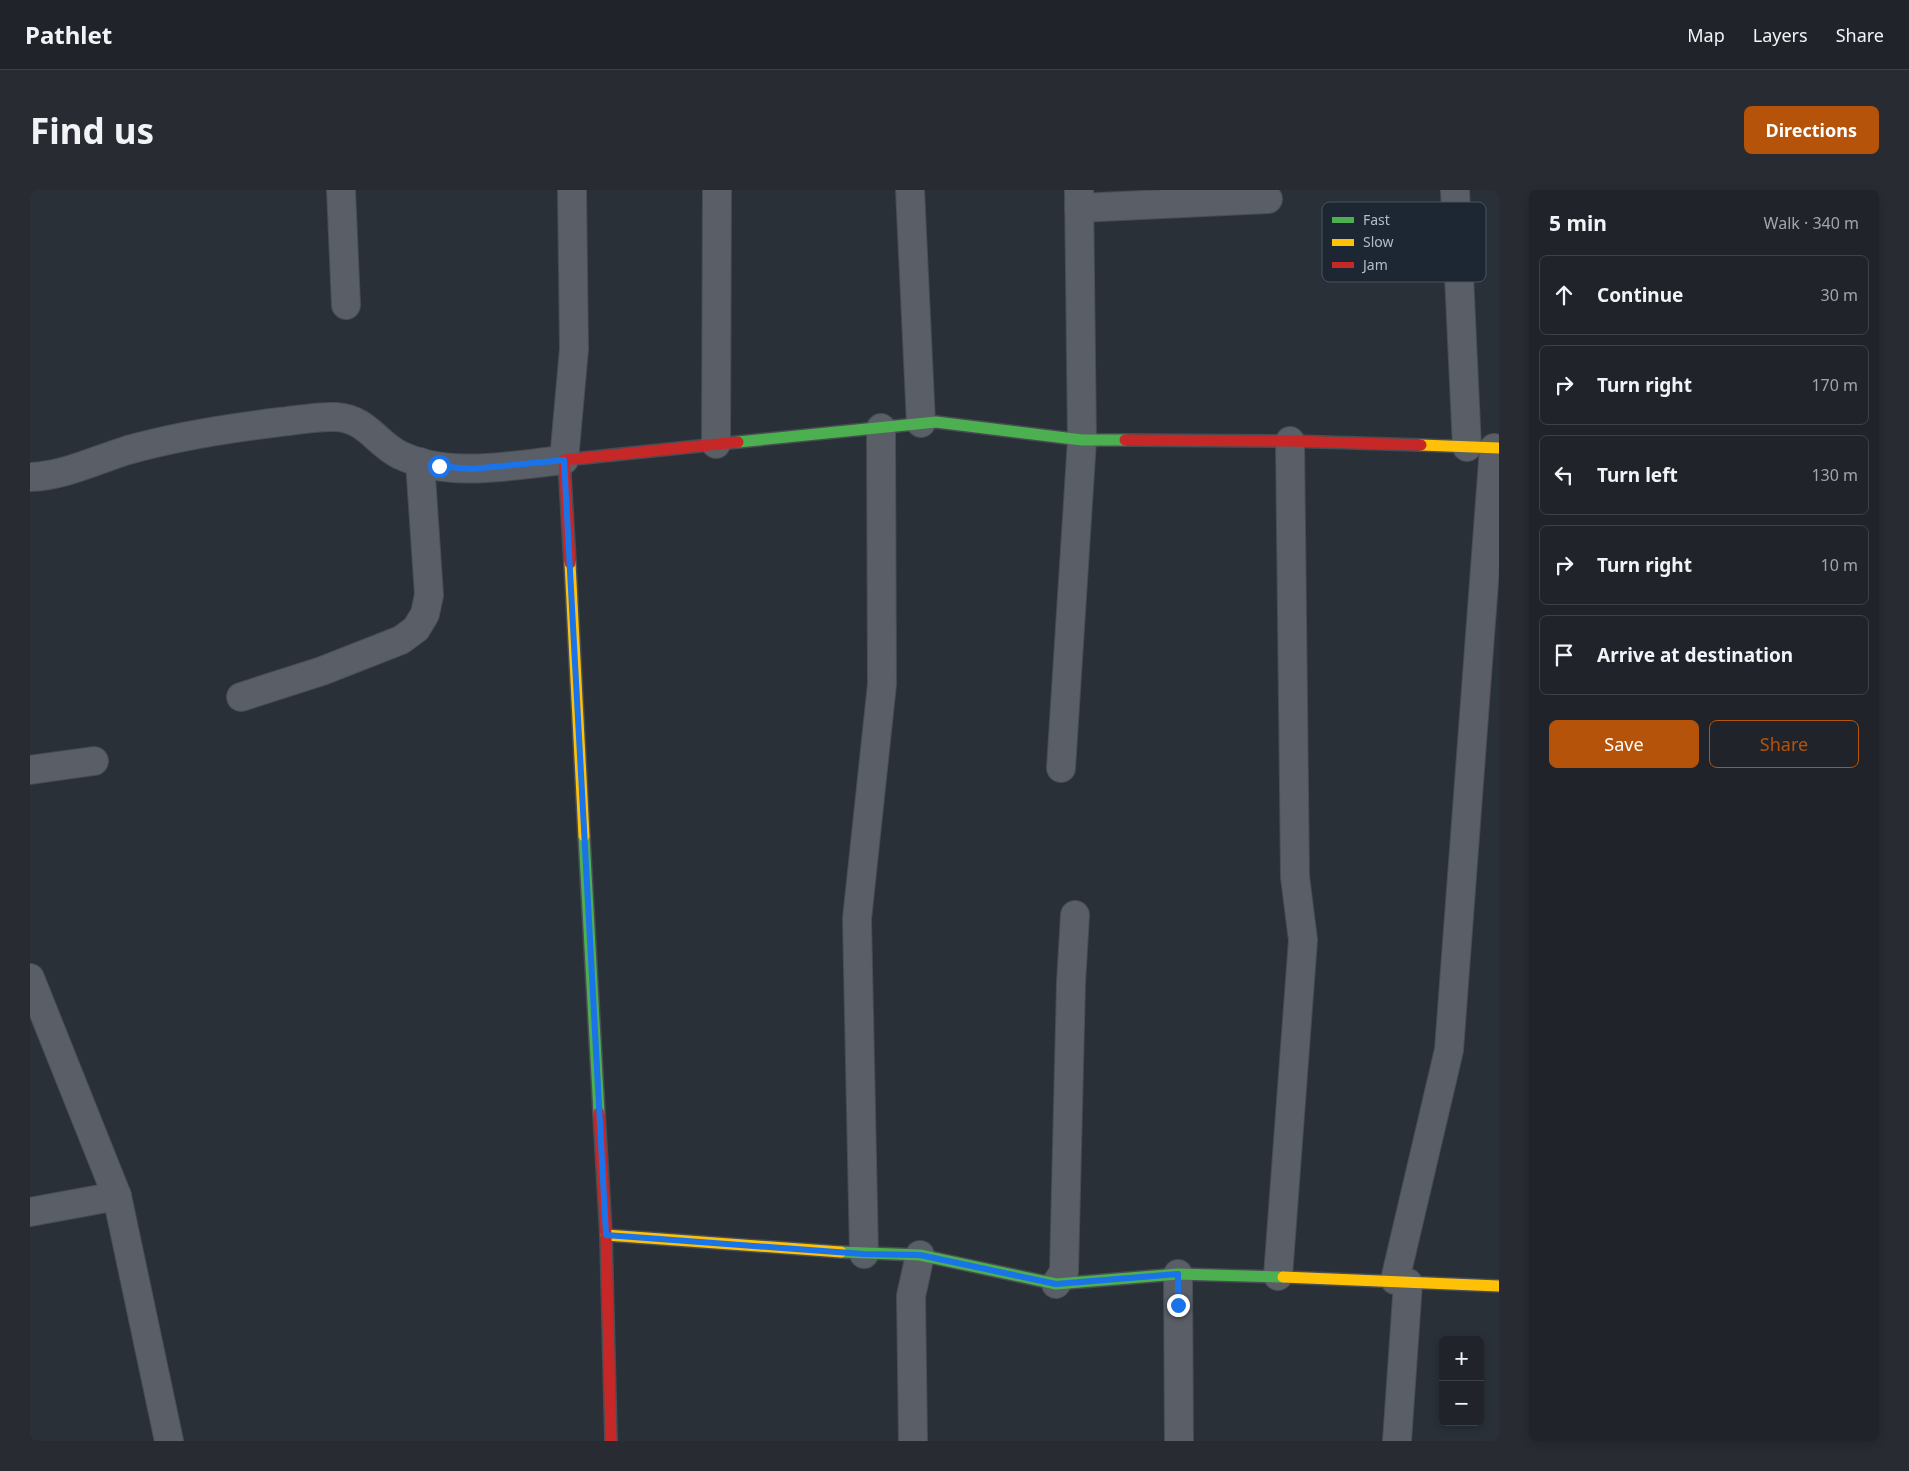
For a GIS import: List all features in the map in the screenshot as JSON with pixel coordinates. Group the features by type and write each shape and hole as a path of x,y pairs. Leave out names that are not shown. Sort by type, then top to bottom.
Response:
{"street":[{"path":"341,190 346,305"},
{"path":"572,190 574,349 564,460 606,1235 611,1441"},
{"path":"716,444 717,190"},
{"path":"910,190 921,423"},
{"path":"1061,768 1082,440 1079,199 1268,199"},
{"path":"1459,282 1467,447"},
{"path":"30,477 60,473 129,450 178,438 320,418 349,419 367,427 399,454 420,462 471,469 936,422 1082,440 1290,441 1497,448 1449,1050 1404,1297 1397,1441"},
{"path":"864,1254 857,919 882,684 881,428"},
{"path":"1278,1276 1303,940 1295,877 1290,441"},
{"path":"241,697 331,668 401,640 416,629 425,614 429,595 420,462"},
{"path":"30,770 94,761"},
{"path":"1056,1284 1064,1272 1074,915"},
{"path":"30,978 117,1196 169,1441"},
{"path":"30,1212 117,1196"},
{"path":"606,1235 864,1254 916,1275 1056,1284 1178,1287 1278,1276 1404,1297 1499,1286"},
{"path":"913,1441 916,1275"},
{"path":"1178,1287 1179,1441"}],"traffic: fast":[{"path":"738,442 936,422 1082,440 1125,440"},
{"path":"584,836 599,1113"},
{"path":"841,1252 920,1255 1056,1284 1178,1274 1283,1277"}],"traffic: slow":[{"path":"1421,445 1499,448"},
{"path":"570,563 584,836"},
{"path":"606,1235 841,1252"},
{"path":"1283,1277 1499,1286"}],"traffic: jam":[{"path":"1125,440 1290,441 1421,445"},
{"path":"570,563 564,460 738,442"},
{"path":"599,1113 606,1235 611,1441"}],"route":[{"path":"439,466 471,469 564,460 606,1235 864,1254 920,1255 1056,1284 1178,1274 1178,1305"}]}
